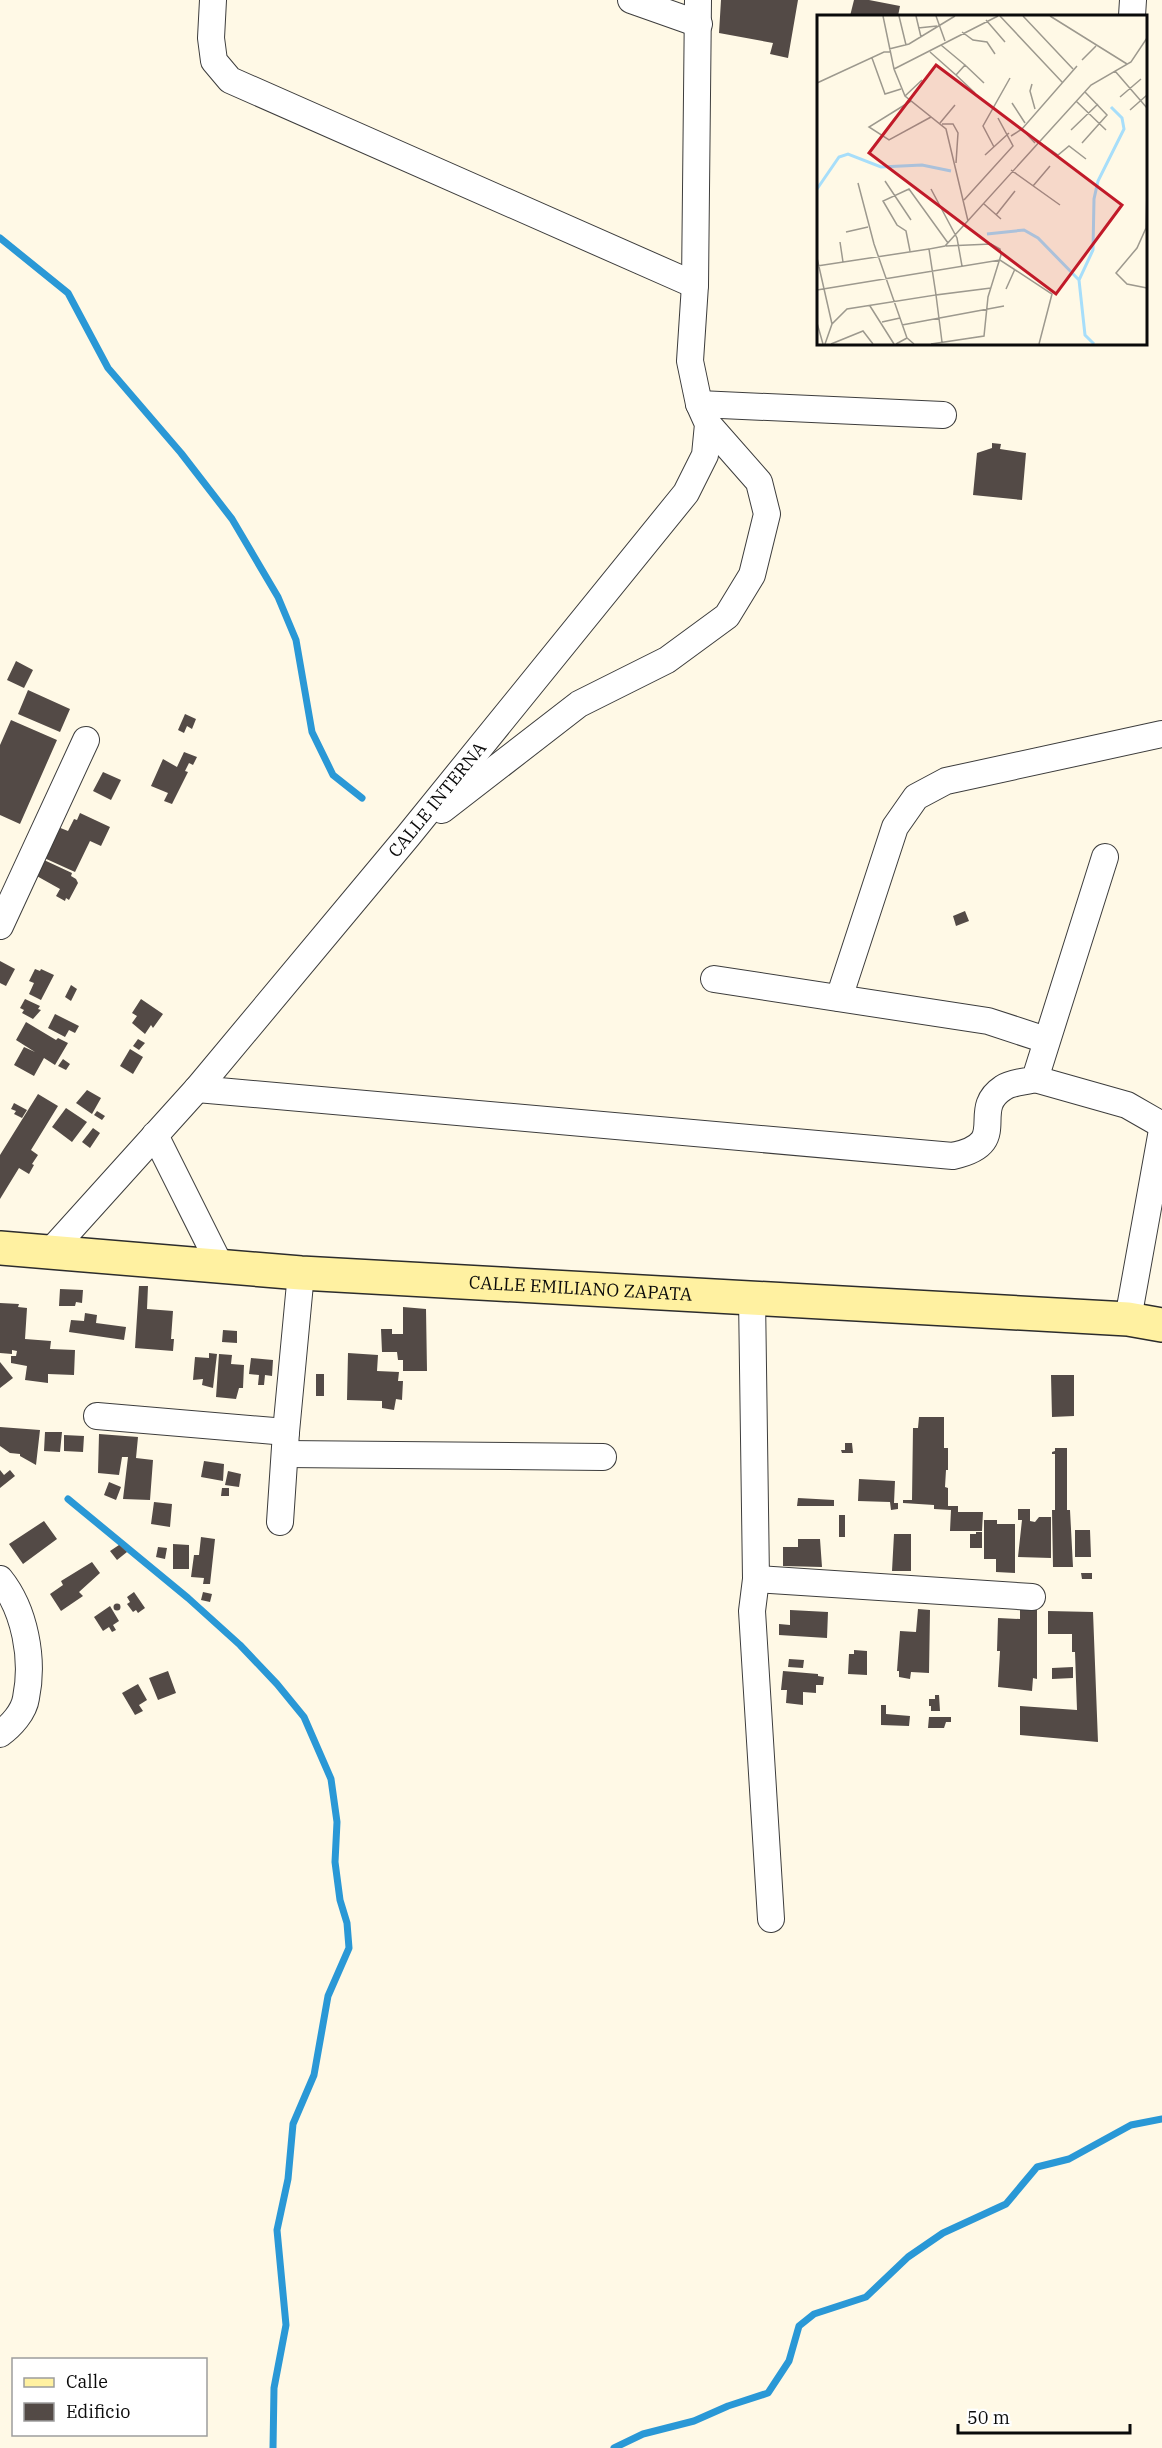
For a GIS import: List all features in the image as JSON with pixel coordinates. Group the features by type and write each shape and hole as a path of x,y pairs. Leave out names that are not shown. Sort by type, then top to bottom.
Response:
{"main road":[{"name":"CALLE EMILIANO ZAPATA","path":"0,1248 301,1273 1128,1319 1162,1325"}],"street":[{"path":"213,0 211,38 214,61 230,80 695,285"},
{"path":"408,836 579,704 667,660 727,616 752,575 767,514 759,482 703,414 690,361 695,285 699,12 631,0"},
{"path":"1132,15 1133,0"},
{"path":"703,414 943,415"},
{"name":"CALLE INTERNA","path":"49,1253 198,1089 408,836 686,493 705,456 703,414"},
{"path":"839,998 895,827 916,797 946,781 1162,734"},
{"path":"0,926 86,740"},
{"path":"1035,1080 1105,857"},
{"path":"714,979 988,1021 1046,1040"},
{"path":"198,1089 953,1156 980,1146 988,1132 987,1107 1004,1087 1035,1080 1127,1105 1162,1125"},
{"path":"1128,1319 1162,1130"},
{"path":"155,1135 221,1267"},
{"path":"280,1522 301,1273"},
{"path":"752,1297 756,1579 752,1611 771,1918"},
{"path":"1162,1325 1162,1343"},
{"path":"97,1416 285,1443 603,1457"},
{"path":"0,1579 8,1589 25,1628 28,1668 26,1700 12,1725 0,1734"},
{"path":"756,1579 1032,1597"}],"building":[{"path":"721,0 798,0 788,58 770,54 773,43 719,33"},
{"path":"854,0 869,0 900,6 898,15 850,15"},
{"path":"992,443 1001,444 1000,449 1026,453 1022,500 973,495 977,453 992,448"},
{"path":"16,661 33,670 24,688 7,680"},
{"path":"28,690 70,709 60,732 18,714"},
{"path":"185,714 196,719 192,729 187,726 184,733 178,730"},
{"path":"11,720 57,740 20,824 0,815 0,745"},
{"path":"184,752 197,757 193,765 189,763 185,771 188,772 172,804 164,801 168,793 151,786 163,759 177,767"},
{"path":"103,772 121,780 111,800 93,791"},
{"path":"80,813 110,827 101,846 90,841 75,872 42,857 58,827 68,831"},
{"path":"44,860 72,873 71,876 76,879 78,883 69,900 66,898 65,901 56,896 60,889 35,875"},
{"path":"965,911 969,921 956,926 953,916"},
{"path":"0,961 15,969 6,986 0,983"},
{"path":"35,969 40,971 41,969 54,975 41,1000 29,994 34,983 29,981"},
{"path":"71,985 77,989 71,1001 65,997"},
{"path":"25,999 40,1006 38,1009 41,1010 33,1019 22,1013 24,1010 20,1008"},
{"path":"141,999 163,1014 153,1028 151,1025 145,1034 132,1023 137,1016 132,1013"},
{"path":"55,1014 79,1026 75,1033 69,1030 65,1037 48,1028"},
{"path":"26,1022 56,1040 58,1038 68,1043 55,1065 44,1058 34,1076 14,1065 24,1047 35,1052 16,1040"},
{"path":"138,1039 145,1043 139,1050 133,1046"},
{"path":"130,1049 143,1057 133,1074 120,1066"},
{"path":"63,1059 70,1064 66,1070 58,1066"},
{"path":"87,1090 101,1098 92,1114 76,1103"},
{"path":"38,1094 58,1106 31,1150 38,1155 29,1174 19,1168 0,1199 0,1155"},
{"path":"14,1103 27,1110 22,1118 14,1114 16,1111 11,1109"},
{"path":"66,1108 87,1122 72,1142 52,1127"},
{"path":"97,1111 105,1116 102,1120 94,1115"},
{"path":"93,1128 100,1133 90,1148 82,1142"},
{"path":"139,1286 148,1286 147,1309 173,1311 171,1339 174,1339 173,1351 135,1348"},
{"path":"60,1289 83,1290 82,1303 76,1302 75,1306 59,1306"},
{"path":"0,1303 19,1304 18,1307 27,1308 25,1339 51,1341 50,1349 75,1350 74,1375 48,1374 48,1383 25,1380 27,1366 11,1363 11,1356 16,1356 17,1351 12,1350 12,1354 0,1353"},
{"path":"403,1307 426,1309 427,1371 403,1371 403,1360 398,1360 397,1352 382,1352 381,1329 392,1329 392,1334 403,1334"},
{"path":"85,1313 97,1315 96,1323 126,1327 124,1340 69,1332 71,1320 84,1321"},
{"path":"223,1330 237,1331 237,1343 222,1342"},
{"path":"209,1353 217,1354 213,1388 202,1385 203,1379 193,1380 195,1357 209,1358"},
{"path":"348,1353 378,1355 377,1371 399,1372 398,1381 403,1381 402,1400 396,1399 394,1410 382,1408 382,1401 347,1400"},
{"path":"219,1354 232,1355 231,1364 244,1365 243,1388 239,1388 236,1399 216,1397"},
{"path":"251,1358 273,1360 272,1376 265,1375 264,1385 258,1385 259,1375 249,1374"},
{"path":"0,1362 13,1378 0,1388"},
{"path":"316,1374 324,1374 324,1396 316,1396"},
{"path":"1051,1375 1074,1375 1074,1416 1052,1417"},
{"path":"919,1417 944,1417 944,1448 948,1448 945,1487 948,1488 948,1506 958,1506 958,1512 983,1512 982,1531 950,1531 951,1510 934,1509 934,1505 903,1503 903,1500 912,1500 913,1428 918,1428"},
{"path":"0,1427 40,1430 36,1465 20,1454 10,1453 0,1446"},
{"path":"45,1432 62,1432 60,1452 44,1451"},
{"path":"99,1434 138,1437 136,1458 153,1460 150,1500 123,1499 128,1457 122,1457 119,1475 98,1473"},
{"path":"64,1435 84,1436 83,1452 64,1451"},
{"path":"845,1443 852,1443 853,1453 842,1453 841,1450 845,1450"},
{"path":"1055,1448 1067,1448 1067,1510 1070,1510 1073,1567 1053,1567 1052,1510 1055,1510 1055,1454 1052,1452"},
{"path":"204,1461 224,1464 223,1481 201,1477"},
{"path":"0,1470 4,1475 10,1470 15,1476 0,1488"},
{"path":"228,1471 241,1474 239,1487 225,1485"},
{"path":"859,1479 895,1481 894,1503 898,1503 898,1509 891,1510 890,1502 858,1501"},
{"path":"109,1482 121,1487 116,1500 104,1495"},
{"path":"222,1488 229,1488 229,1496 221,1496"},
{"path":"798,1498 834,1500 834,1506 797,1506"},
{"path":"154,1502 172,1504 170,1527 151,1524"},
{"path":"1018,1509 1030,1509 1030,1521 1035,1522 1039,1517 1051,1517 1051,1558 1018,1557 1022,1520 1018,1520"},
{"path":"839,1515 845,1515 845,1537 839,1537"},
{"path":"984,1520 997,1520 997,1524 1015,1524 1015,1573 996,1572 996,1559 984,1559"},
{"path":"44,1521 57,1539 23,1564 9,1544"},
{"path":"1075,1530 1090,1530 1091,1557 1075,1557"},
{"path":"976,1532 982,1532 982,1548 970,1548 970,1534 976,1534"},
{"path":"894,1534 911,1534 911,1571 892,1571"},
{"path":"201,1537 215,1539 210,1584 203,1584 204,1578 191,1577 194,1555 199,1555"},
{"path":"798,1539 820,1539 822,1567 783,1566 783,1547 798,1547"},
{"path":"173,1544 189,1545 189,1569 173,1569"},
{"path":"119,1545 127,1552 117,1560 110,1551"},
{"path":"158,1547 167,1548 165,1559 156,1557"},
{"path":"92,1562 100,1573 79,1592 83,1596 61,1611 50,1594 63,1585 61,1581"},
{"path":"1081,1573 1092,1573 1092,1579 1082,1579"},
{"path":"134,1592 145,1608 138,1613 136,1610 133,1612 127,1604 130,1602 127,1597"},
{"path":"203,1592 212,1594 210,1602 201,1600"},
{"path":"117,1604 120,1607 117,1610 114,1607"},
{"path":"110,1606 119,1621 113,1625 116,1630 112,1632 109,1627 103,1631 94,1617"},
{"path":"918,1609 930,1610 929,1673 911,1672 910,1679 899,1677 899,1671 897,1671 900,1631 916,1632"},
{"path":"790,1610 828,1612 827,1638 779,1635 779,1624 790,1625"},
{"path":"1020,1610 1037,1610 1037,1679 1033,1678 1032,1691 998,1687 1000,1651 997,1651 998,1618 1020,1619"},
{"path":"1048,1611 1093,1612 1098,1742 1020,1735 1020,1706 1077,1710 1075,1652 1072,1652 1072,1634 1048,1634"},
{"path":"854,1650 867,1651 867,1675 848,1674 849,1654 854,1654"},
{"path":"789,1659 804,1660 803,1668 788,1667"},
{"path":"1073,1667 1073,1678 1052,1679 1052,1668"},
{"path":"168,1671 176,1693 158,1700 149,1678"},
{"path":"783,1671 818,1674 824,1677 823,1685 816,1685 816,1693 803,1692 803,1705 786,1703 787,1690 781,1690"},
{"path":"138,1684 147,1700 139,1705 143,1711 135,1715 122,1693"},
{"path":"935,1695 939,1695 940,1711 931,1711 931,1706 929,1706 929,1699 935,1699"},
{"path":"881,1705 886,1705 886,1714 910,1716 909,1726 881,1725"},
{"path":"929,1717 951,1717 951,1722 946,1722 944,1728 928,1728"}],"waterway":[{"path":"0,238 68,293 108,368 181,453 232,519 278,597 296,640 312,732 333,775 362,798"},
{"path":"68,1499 188,1598 240,1645 277,1684 304,1717 331,1779 337,1822 335,1862 340,1900 347,1923 349,1948 328,1996 314,2075 293,2124 288,2179 277,2230 286,2325 274,2388 273,2448"},
{"path":"614,2448 643,2434 694,2421 728,2406 768,2393 789,2361 799,2326 814,2314 866,2297 908,2257 943,2233 1006,2204 1037,2167 1069,2159 1131,2125 1162,2119"}]}
